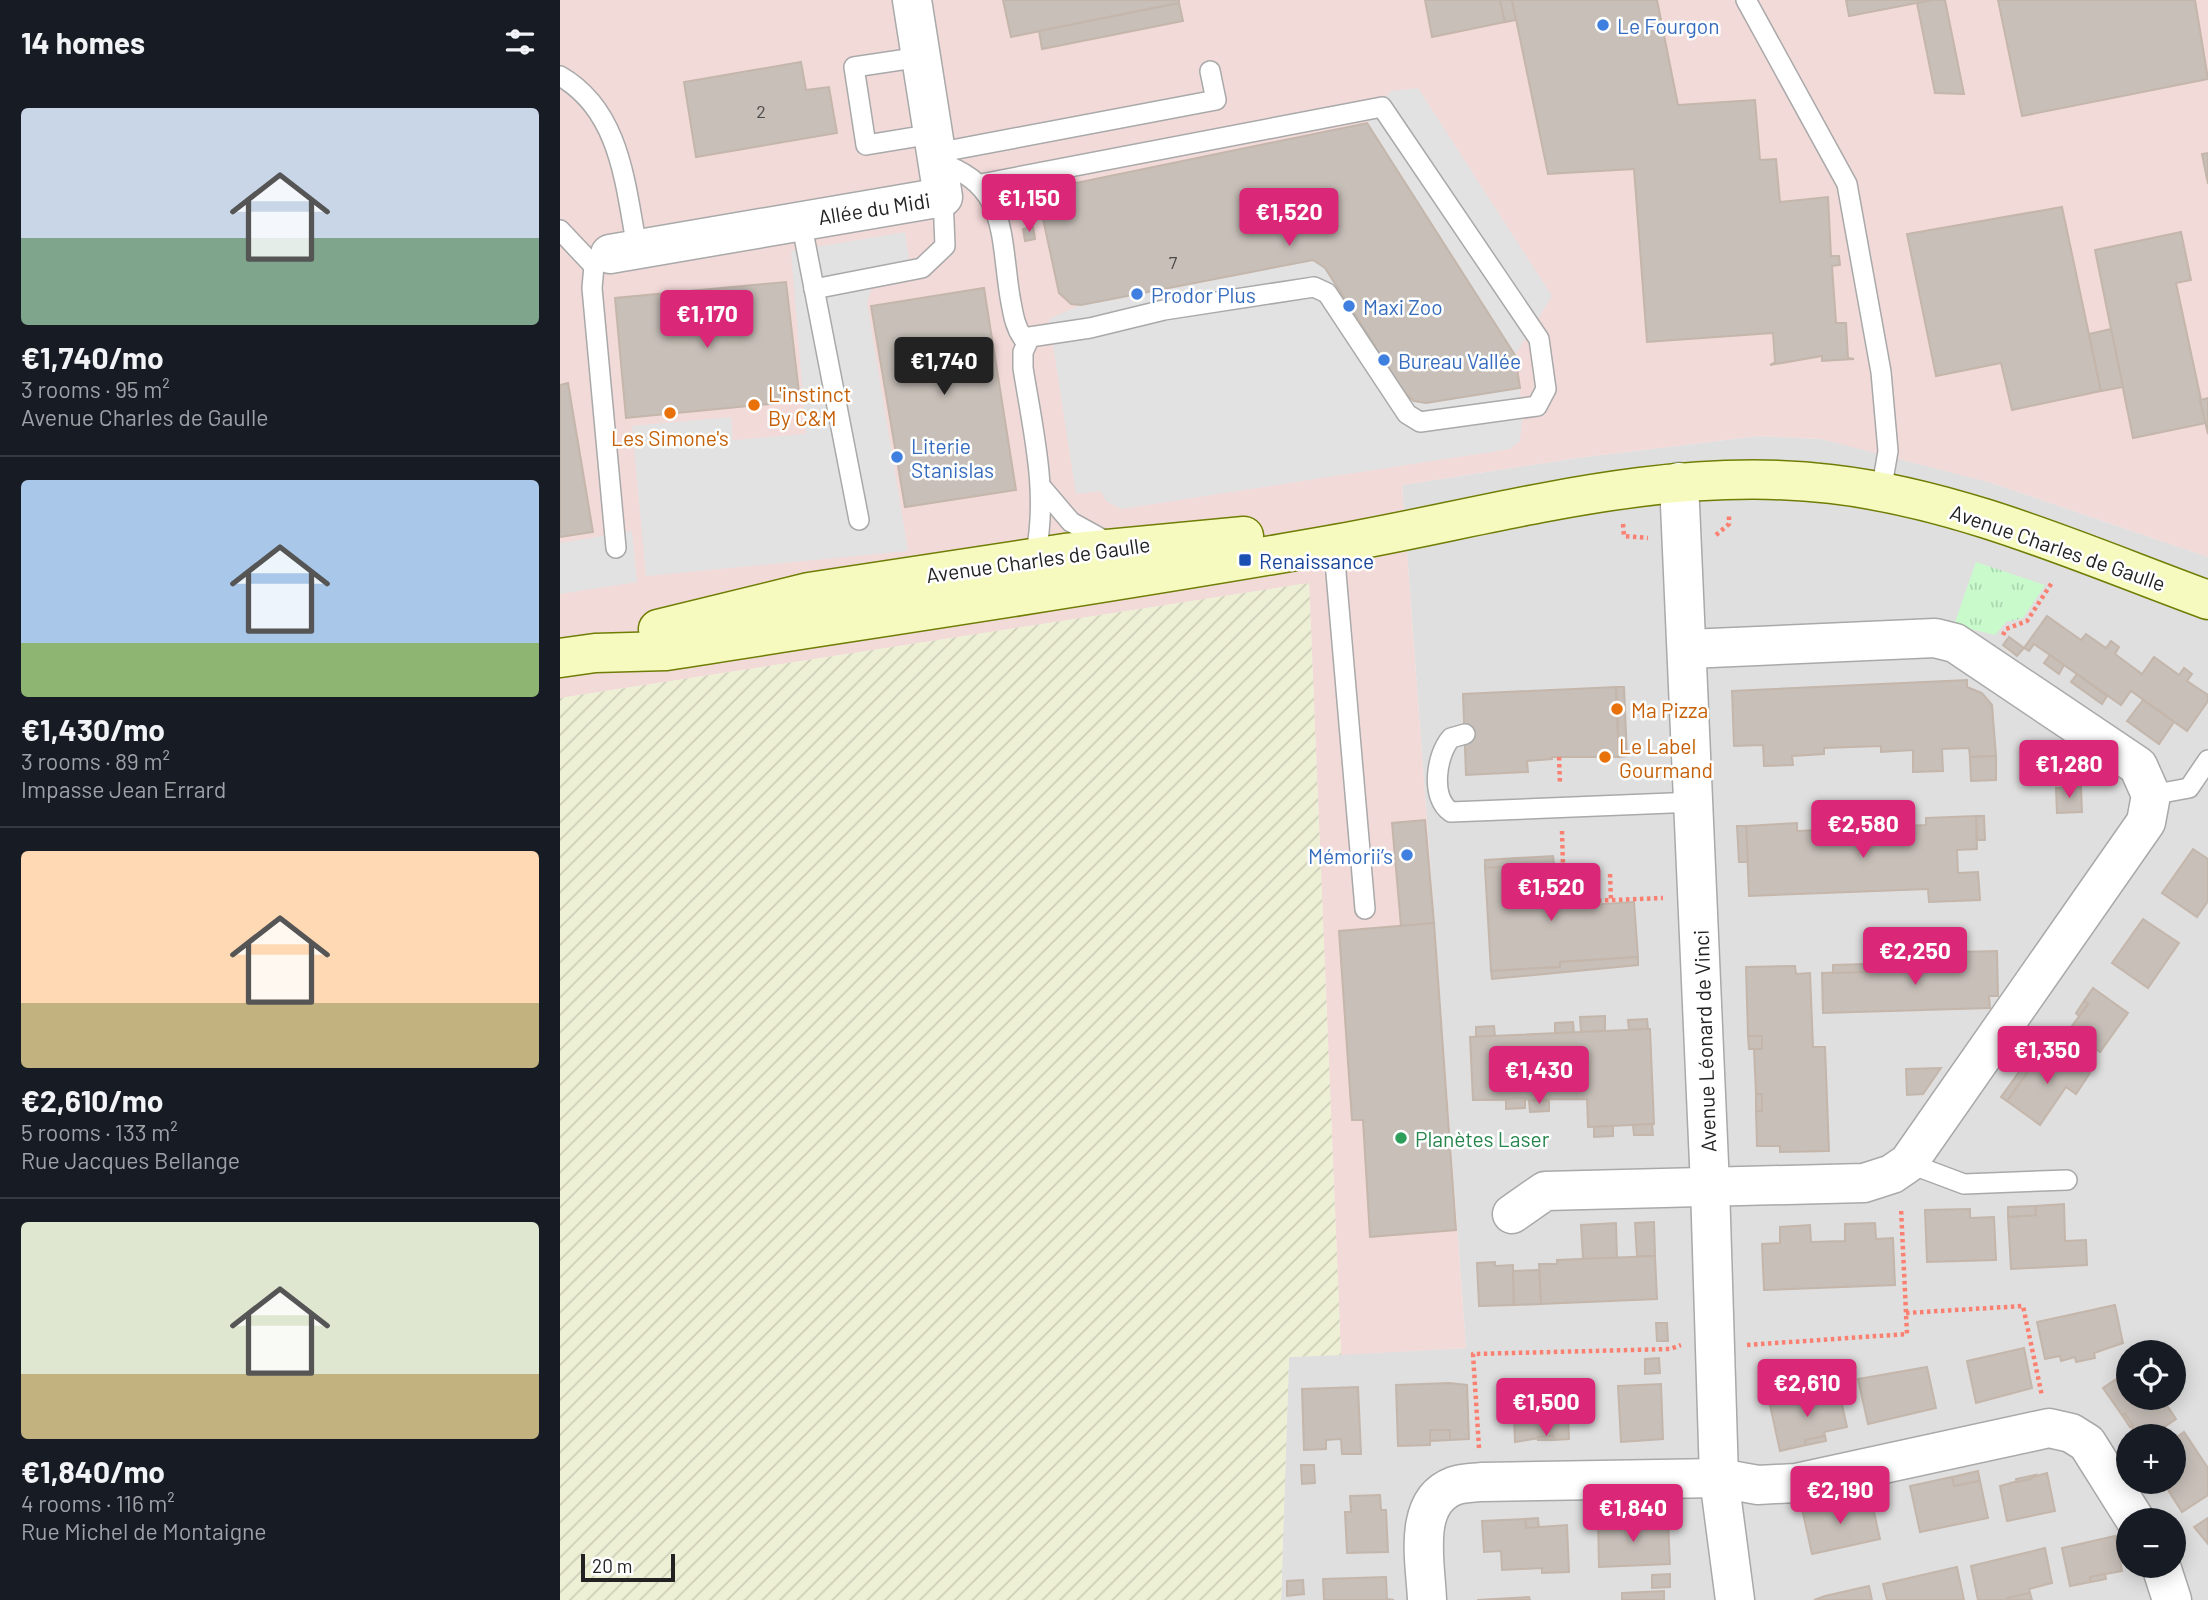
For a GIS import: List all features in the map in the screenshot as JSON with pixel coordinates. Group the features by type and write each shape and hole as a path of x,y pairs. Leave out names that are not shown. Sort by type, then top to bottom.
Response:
{"main road":[{"name":"Avenue Charles de Gaulle","path":"577,655 666,651 865,620 1333,535 1413,514 1680,500 1793,480 1881,492 1991,520 2208,600"},
{"name":"Avenue Charles de Gaulle","path":"577,655 625,638 809,592 1116,546 1333,535"},
{"path":"865,620 890,602 995,587 1013,580 1035,557"}],"street":[{"path":"912,0 937,162"},
{"name":"Allée du Midi","path":"614,256 801,220 937,162"},
{"name":"Avenue Léonard de Vinci","path":"1680,500 1695,802 1719,1478 1735,1600"},
{"path":"1512,1214 1545,1191 1864,1183 1900,1168 2146,822 2151,795 2138,766 1955,643 1935,638 1688,649"},
{"path":"1427,1600 1424,1536 1427,1511 1440,1494 1454,1486 1481,1482 1719,1478 1758,1485 1796,1483 2049,1428 2071,1433 2087,1443 2128,1508"},
{"path":"2165,1578 2172,1600"}],"lane":[{"path":"1746,0 1847,184 1881,372 1888,451 1881,492"},
{"path":"921,57 854,67 866,145 962,170 981,184 995,208 1017,329 1023,338 1030,339 1164,310 1314,287 1327,293 1407,414 1420,422 1537,405 1546,389 1539,339 1382,107 981,184"},
{"path":"937,162 1216,100 1210,71"},
{"path":"560,76 573,84 599,110 618,149 614,256 592,288 616,548"},
{"path":"814,289 922,268 945,246 937,162"},
{"path":"801,220 859,520"},
{"path":"560,230 614,256"},
{"path":"1030,339 1023,352 1023,368 1042,488 1041,531 1035,557"},
{"path":"1042,488 1071,522 1116,546"},
{"path":"1333,535 1364,909"},
{"path":"1465,734 1451,738 1438,759 1443,807 1451,812 1695,802"},
{"path":"2151,795 2189,788 2208,760"},
{"path":"1900,1168 1964,1184 2067,1180"}],"path":[{"path":"1609,526 1680,500 1743,515"},
{"path":"2042,576 2066,585"},
{"path":"1984,661 2006,629 2027,621 2053,581"},
{"path":"1559,757 1564,904 1664,898"},
{"path":"1610,874 1611,900"},
{"path":"1481,1482 1473,1354 1670,1349 1716,1337 1750,1345 1906,1334 1900,1168"},
{"path":"1906,1313 2023,1306 2049,1428"}],"shaded area":[{"path":"560,0 2208,0 2208,557 1992,483 1821,439 1758,436 1577,458 1402,485 1466,1348 1341,1355 1309,583 560,698"},
{"path":"1418,88 1552,296 1515,355 1367,123 1391,91"},
{"path":"905,232 912,280 872,287 867,303 908,551 646,576 632,426 731,417 733,440 806,434 791,251"},
{"path":"1313,260 1325,268 1405,393 1414,401 1426,403 1520,388 1520,441 1510,449 1121,509 1106,501 1101,491 1076,494 1049,319 1081,305"},
{"path":"1758,436 1821,439 1920,462 1992,483 2208,557 2208,1600 1281,1600 1289,1357 1466,1348 1402,485 1577,458"},
{"path":"632,531 637,582 560,594 560,543"}],"green space":[{"path":"1976,562 2045,585 2023,618 2006,622 1995,635 1954,625"},
{"path":"1309,583 1341,1355 1289,1357 1281,1600 560,1600 560,698"}],"building":[{"path":"1003,0 1179,0 1179,3 1011,37"},
{"path":"1425,0 1500,0 1505,22 1432,37"},
{"path":"1500,0 1512,0 1516,20 1505,22"},
{"path":"1512,0 1657,0 1678,105 1755,100 1760,160 1776,159 1780,202 1828,197 1831,256 1839,256 1840,265 1832,266 1836,323 1846,323 1848,358 1854,359 1822,361 1822,356 1770,365 1775,362 1773,333 1647,342 1634,169 1548,174"},
{"path":"1846,0 1932,0 1849,16"},
{"path":"1945,0 1964,94 1935,93 1917,3"},
{"path":"1998,0 2195,0 2208,79 2022,116"},
{"path":"1179,3 1183,21 1042,49 1039,31"},
{"path":"801,62 806,90 829,87 837,133 696,157 684,82"},
{"path":"1367,123 1515,355 1520,388 1426,403 1414,401 1405,393 1325,268 1313,260 1081,305 1071,304 1059,293 1037,191"},
{"path":"2208,153 2208,184 2202,154"},
{"path":"2062,207 2101,391 2012,410 2001,363 1936,376 1907,234"},
{"path":"1033,227 1035,239 1025,241 1023,229"},
{"path":"2181,232 2191,280 2176,283 2206,423 2133,438 2095,250"},
{"path":"786,282 800,401 626,418 615,298"},
{"path":"984,288 1016,490 905,507 871,306"},
{"path":"2111,329 2123,387 2101,391 2089,334"},
{"path":"568,383 593,532 560,537 560,385"},
{"path":"2208,398 2208,434 2200,400"},
{"path":"2047,616 2081,640 2086,634 2106,648 2111,641 2119,647 2115,654 2142,674 2154,657 2179,675 2184,668 2192,674 2187,681 2208,695 2208,701 2187,731 2131,691 2121,705 2034,644 2029,651 2024,648"},
{"path":"2009,637 2024,648 2017,656 2003,645"},
{"path":"2050,655 2064,665 2059,674 2044,663"},
{"path":"2077,674 2107,696 2102,704 2071,682"},
{"path":"1967,680 1967,687 1982,693 1992,705 1996,756 1970,757 1969,748 1942,749 1943,771 1913,772 1913,750 1881,752 1881,746 1824,748 1824,754 1792,756 1793,765 1764,766 1763,745 1734,746 1732,691"},
{"path":"1616,687 1619,757 1552,757 1527,761 1528,772 1466,775 1463,694"},
{"path":"1616,687 1624,687 1627,756 1619,757"},
{"path":"2143,700 2174,722 2159,744 2127,721"},
{"path":"1996,756 1996,780 1971,781 1970,757"},
{"path":"2081,787 2082,812 2057,813 2056,788"},
{"path":"1976,816 1977,849 1957,850 1958,873 1978,872 1980,900 1929,902 1928,889 1749,896 1746,826 1797,823 1797,831 1926,825 1926,818"},
{"path":"1976,816 1984,816 1985,840 1977,840"},
{"path":"1425,820 1434,923 1401,926 1392,823"},
{"path":"1737,826 1746,826 1748,862 1739,862"},
{"path":"2193,849 2208,859 2208,901 2197,917 2162,893"},
{"path":"1553,856 1554,864 1485,868 1485,860"},
{"path":"1554,864 1557,907 1634,902 1638,957 1560,962 1560,967 1491,971 1485,868"},
{"path":"2143,919 2179,943 2148,988 2112,963"},
{"path":"1434,923 1456,1230 1370,1237 1363,1120 1352,1120 1339,931"},
{"path":"1997,951 1998,996 1989,996 1990,1008 1823,1013 1822,973 1908,970 1908,954 1926,954 1927,970 1958,968 1958,952"},
{"path":"1638,957 1638,965 1492,979 1491,971 1560,967 1560,962"},
{"path":"1958,962 1958,968 1927,970 1926,963"},
{"path":"1900,963 1900,971 1833,973 1833,965"},
{"path":"1795,966 1796,974 1810,973 1813,1047 1825,1047 1829,1151 1780,1152 1780,1146 1757,1146 1756,1111 1762,1111 1762,1094 1756,1094 1754,1049 1762,1049 1762,1036 1748,1036 1746,967"},
{"path":"2093,988 2128,1013 2100,1052 2069,1030 2088,1004 2084,1001"},
{"path":"2084,1001 2088,1004 2079,1016 2076,1013"},
{"path":"1605,1016 1605,1031 1581,1032 1580,1017"},
{"path":"1647,1019 1648,1029 1629,1030 1628,1020"},
{"path":"1573,1022 1574,1033 1555,1033 1555,1023"},
{"path":"1494,1026 1495,1036 1476,1037 1476,1027"},
{"path":"1650,1029 1654,1124 1588,1127 1587,1099 1473,1100 1470,1037"},
{"path":"1748,1036 1762,1036 1762,1049 1749,1049"},
{"path":"2055,1048 2090,1073 2076,1094 2066,1087 2040,1125 2007,1101 2034,1063 2042,1068"},
{"path":"2024,1065 2030,1068 2007,1101 2001,1097"},
{"path":"1941,1068 1923,1094 1907,1095 1906,1069"},
{"path":"1756,1094 1762,1094 1762,1111 1756,1111"},
{"path":"1525,1098 1525,1108 1506,1109 1506,1099"},
{"path":"1529,1101 1549,1101 1549,1111 1530,1112"},
{"path":"1652,1124 1653,1135 1634,1135 1633,1125"},
{"path":"1613,1126 1613,1136 1594,1137 1594,1127"},
{"path":"2064,1204 2065,1241 2086,1240 2087,1265 2011,1269 2008,1217 2036,1215 2035,1206"},
{"path":"2035,1206 2036,1215 2008,1217 2008,1207"},
{"path":"1970,1209 1970,1218 1994,1217 1996,1260 1927,1262 1925,1210"},
{"path":"1654,1222 1655,1256 1637,1256 1635,1223"},
{"path":"1616,1223 1617,1258 1583,1259 1581,1225"},
{"path":"1875,1223 1876,1239 1893,1238 1895,1285 1764,1290 1762,1244 1780,1243 1780,1227 1810,1225 1811,1242 1845,1241 1845,1224"},
{"path":"1655,1256 1657,1299 1541,1304 1539,1264 1557,1264 1557,1260"},
{"path":"1495,1262 1495,1266 1513,1265 1514,1305 1479,1306 1477,1263"},
{"path":"1539,1270 1541,1304 1514,1305 1513,1271"},
{"path":"2115,1305 2122,1340 2116,1340 2116,1345 2094,1353 2095,1358 2076,1362 2075,1357 2061,1361 2060,1356 2045,1359 2037,1322"},
{"path":"1656,1323 1667,1323 1668,1341 1657,1341"},
{"path":"2024,1348 2032,1388 1976,1403 1967,1361"},
{"path":"1659,1358 1660,1373 1645,1374 1645,1359"},
{"path":"1927,1367 1936,1408 1868,1424 1858,1379"},
{"path":"2116,1379 2116,1406 2103,1388"},
{"path":"1661,1384 1663,1439 1621,1442 1618,1386"},
{"path":"1396,1385 1467,1385 1469,1439 1450,1440 1450,1430 1430,1430 1430,1445 1398,1446"},
{"path":"1358,1387 1361,1454 1342,1454 1341,1439 1326,1440 1326,1449 1304,1450 1302,1389"},
{"path":"1567,1391 1569,1439 1554,1440 1553,1436 1515,1442 1513,1393"},
{"path":"1839,1391 1847,1427 1805,1440 1806,1445 1780,1451 1770,1405"},
{"path":"2118,1410 2170,1410 2176,1419 2169,1424 2130,1424 2125,1414 2122,1415"},
{"path":"2125,1414 2132,1424 2128,1424 2122,1415"},
{"path":"1430,1430 1450,1430 1450,1440 1430,1441"},
{"path":"2186,1435 2208,1468 2208,1495 2186,1509 2179,1508 2171,1494 2186,1494"},
{"path":"1553,1436 1554,1440 1538,1440 1538,1437"},
{"path":"1825,1436 1826,1441 1806,1445 1805,1440"},
{"path":"1301,1465 1314,1465 1315,1483 1302,1484"},
{"path":"1978,1471 1980,1481 1954,1486 1952,1477"},
{"path":"2047,1473 2055,1511 2007,1521 2000,1486"},
{"path":"2035,1475 2031,1479 2017,1482 2016,1479"},
{"path":"1952,1477 1954,1486 1980,1481 1988,1518 1920,1532 1910,1486"},
{"path":"1380,1495 1381,1510 1386,1510 1388,1552 1347,1553 1345,1512 1351,1512 1350,1496"},
{"path":"1847,1499 1849,1508 1872,1503 1880,1539 1812,1554 1802,1509"},
{"path":"1538,1518 1539,1528 1526,1528 1525,1519"},
{"path":"2208,1518 2208,1544 2194,1527"},
{"path":"1525,1519 1526,1528 1567,1525 1569,1572 1542,1573 1542,1568 1502,1570 1501,1551 1484,1552 1482,1521"},
{"path":"1629,1519 1629,1524 1616,1525 1611,1520"},
{"path":"1611,1520 1616,1525 1668,1522 1670,1564 1599,1567 1598,1521"},
{"path":"2115,1536 2116,1572 2090,1577 2091,1582 2070,1586 2062,1548"},
{"path":"2045,1548 2052,1583 2029,1589 2030,1593 2007,1600 1978,1600 1971,1566"},
{"path":"1957,1567 1964,1600 1887,1600 1883,1584"},
{"path":"1670,1574 1670,1587 1652,1588 1652,1575"},
{"path":"2105,1574 2106,1579 2091,1582 2090,1577"},
{"path":"1386,1577 1387,1599 1394,1600 1324,1600 1323,1579"},
{"path":"1303,1580 1304,1594 1287,1596 1287,1581"},
{"path":"1869,1586 1872,1600 1814,1600 1825,1596"},
{"path":"1664,1591 1664,1600 1622,1600 1622,1593"},
{"path":"2030,1593 2032,1600 2007,1600 2007,1598"},
{"path":"1529,1597 1530,1600 1477,1600"}],"place":[{"name":"Le Fourgon","path":"1603,25"},
{"name":"Prodor Plus","path":"1137,294"},
{"name":"Maxi Zoo","path":"1349,306"},
{"name":"Bureau Vallée","path":"1384,360"},
{"name":"L'instinct By C&M","path":"754,405"},
{"name":"Les Simone's","path":"670,413"},
{"name":"Literie Stanislas","path":"897,457"},
{"name":"Renaissance","path":"1245,560"},
{"name":"Ma Pizza","path":"1617,709"},
{"name":"Le Label Gourmand","path":"1605,757"},
{"name":"Mémorii’s","path":"1407,855"},
{"name":"Planètes Laser","path":"1401,1138"}]}
